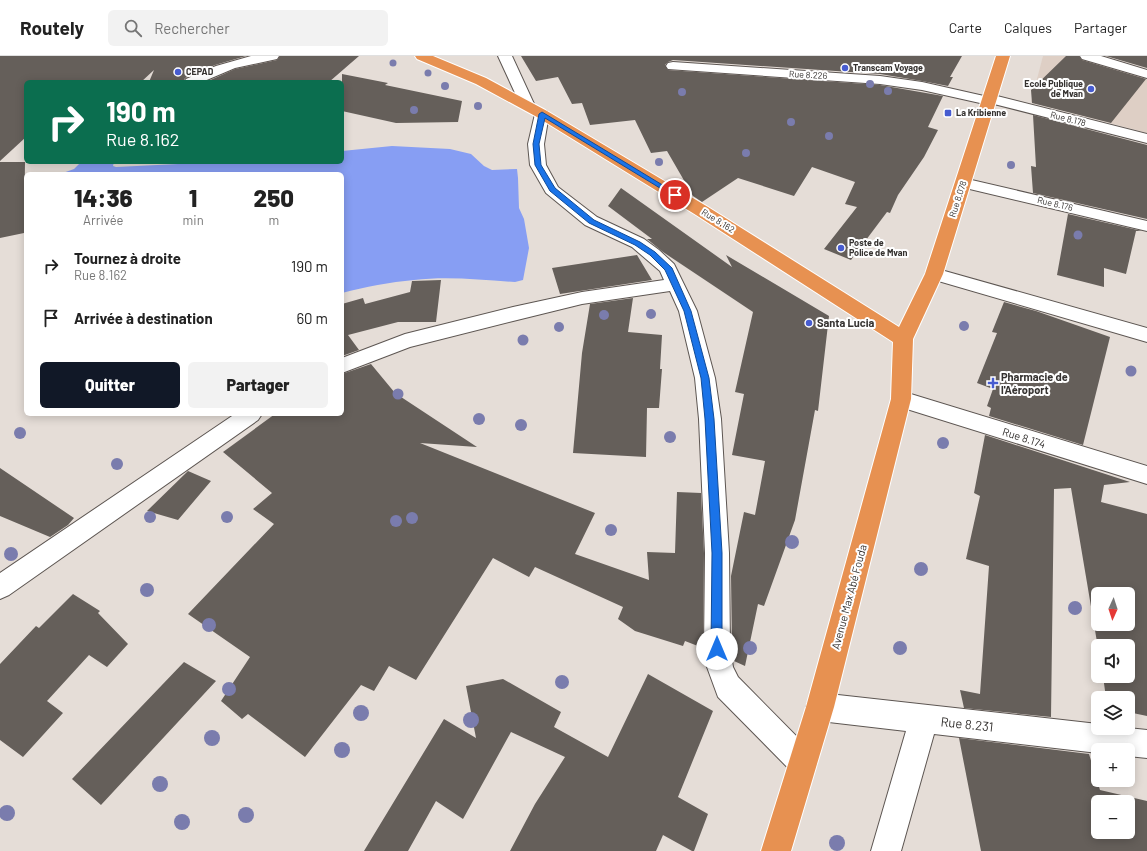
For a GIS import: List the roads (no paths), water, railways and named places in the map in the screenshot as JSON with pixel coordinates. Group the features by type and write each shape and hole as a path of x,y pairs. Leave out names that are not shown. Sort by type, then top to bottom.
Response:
{"highway":[{"name":"Rue 8.162","path":"422,56 481,81 542,114 702,211 903,339"},
{"name":"Rue 8.078","path":"903,339 934,274 1003,56"},
{"name":"Avenue Max Abé Fouda","path":"776,851 820,707 901,399 903,339"}],"street":[{"path":"195,80 217,69 240,62 272,56"},
{"path":"505,56 528,106"},
{"path":"1087,56 1147,74"},
{"name":"Rue 8.226","path":"673,66 880,80 922,86 989,100"},
{"name":"Rue 8.178","path":"989,100 1147,139"},
{"path":"542,114 536,144 538,165 552,190 591,221 638,243 653,254 668,268 688,311 706,385 710,419 717,553 717,649 720,667 728,687 803,763"},
{"name":"Rue 8.176","path":"963,183 1147,226"},
{"path":"934,274 1147,335"},
{"path":"344,365 405,341 513,314 582,298 676,284"},
{"name":"Rue 8.174","path":"901,399 1147,475"},
{"path":"0,586 248,416"},
{"name":"Rue 8.231","path":"820,707 1147,744"},
{"path":"886,851 924,719"}],"place":[{"name":"Transcam Voyage","path":"845,68"},
{"name":"CEPAD","path":"178,72"},
{"name":"Ecole Publique de Mvan","path":"1091,89"},
{"name":"La Kribienne","path":"948,113"},
{"name":"Poste de Police de Mvan","path":"841,248"},
{"name":"Santa Lucia","path":"809,323"},
{"name":"Pharmacie de l'Aéroport","path":"993,383"}]}
